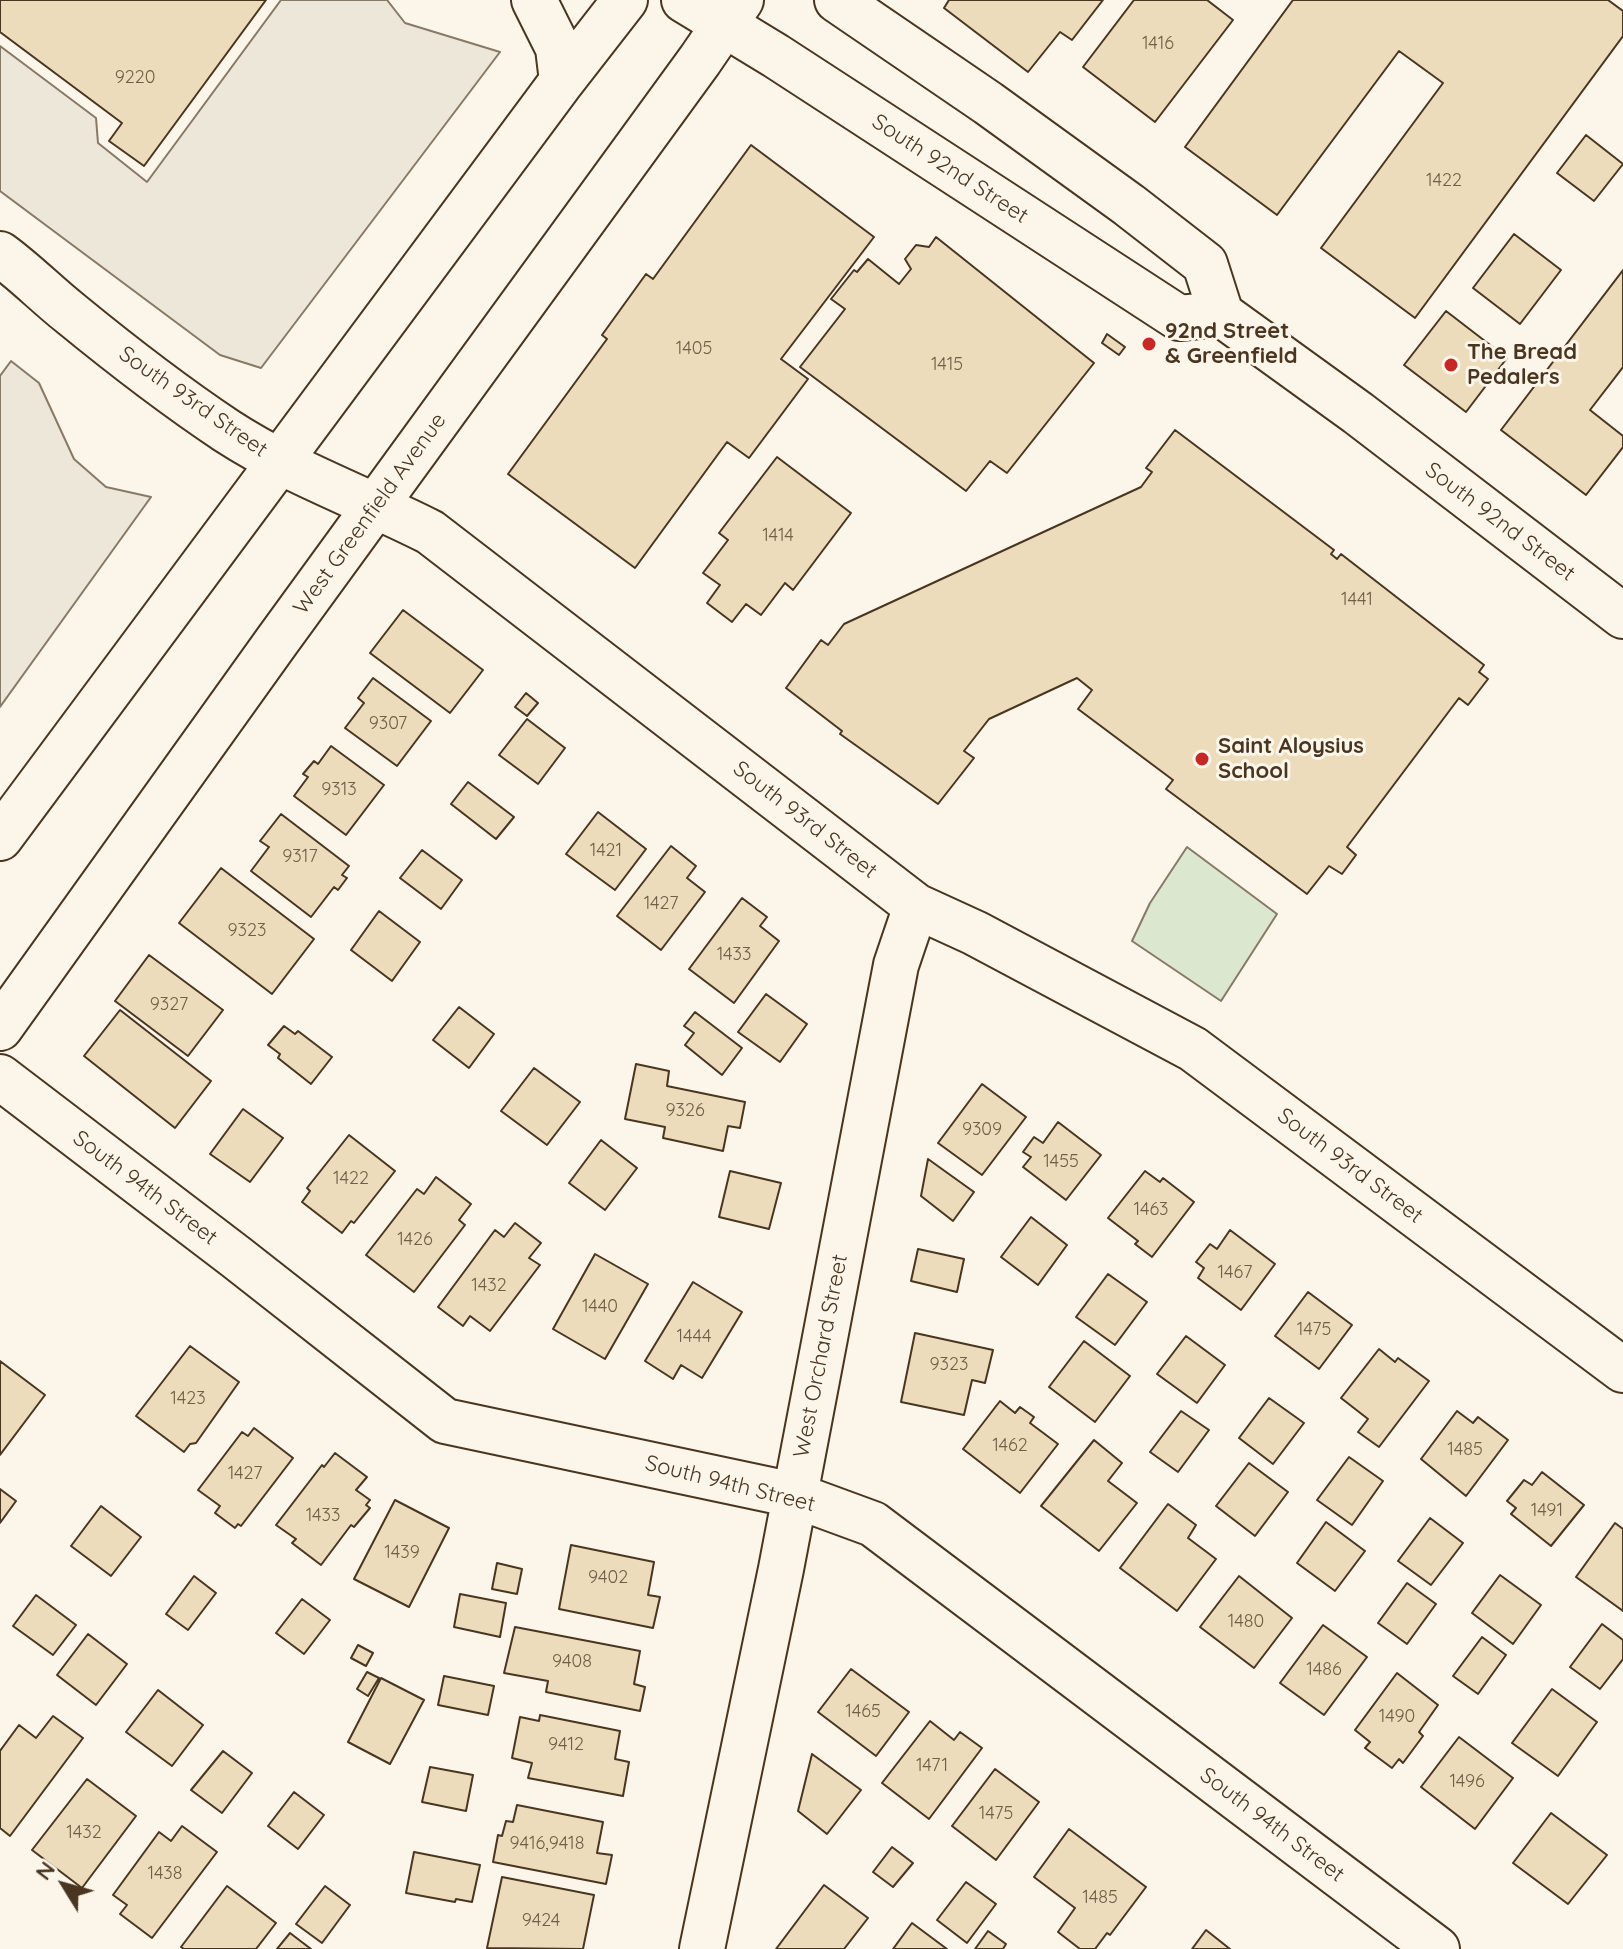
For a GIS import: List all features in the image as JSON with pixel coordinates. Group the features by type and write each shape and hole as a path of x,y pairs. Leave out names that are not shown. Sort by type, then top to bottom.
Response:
{"street":[{"path":"534,0 558,48 562,81"},
{"path":"0,838 625,0"},
{"name":"South 92nd Street","path":"684,0 733,12 1179,318 1221,314 1358,413 1623,616"},
{"path":"837,0 988,103 1205,264 1221,314"},
{"name":"West Greenfield Avenue","path":"0,1028 733,12"},
{"name":"South 93rd Street","path":"0,254 158,381 227,430 279,462 430,532 916,906 975,933 1193,1049 1623,1370"},
{"name":"West Orchard Street","path":"702,1949 794,1495 896,965 916,906"},
{"name":"South 94th Street","path":"0,1077 445,1421 794,1495 873,1524 1437,1949"}],"green space":[{"path":"1187,847 1277,914 1221,1001 1132,941 1150,903"}],"shaded area":[{"path":"281,0 387,0 405,23 500,52 261,368 220,355 0,191 0,46 96,118 98,143 147,182"},
{"path":"11,361 39,383 74,459 106,487 151,497 0,707 0,376"}],"building":[{"path":"0,0 266,0 144,166 109,141 122,123 0,32"},
{"path":"949,0 1103,0 1072,40 1060,32 1028,72 944,8"},
{"path":"1134,0 1207,0 1233,20 1155,122 1083,67"},
{"path":"1293,0 1608,0 1623,11 1623,36 1415,318 1321,248 1443,83 1399,51 1277,215 1185,147"},
{"path":"1586,135 1623,164 1594,201 1557,173"},
{"path":"751,145 874,237 781,359 808,379 749,458 727,442 635,568 508,474 607,339 602,335 646,274 653,279"},
{"path":"1514,234 1561,270 1520,324 1473,288"},
{"path":"936,237 1094,363 1007,473 990,461 966,491 800,367 845,309 831,299 854,270 857,272 868,259 899,284 911,269 905,259 916,245 929,247"},
{"path":"1623,270 1623,367 1590,410 1623,436 1623,447 1586,495 1501,430"},
{"path":"1446,311 1507,358 1466,412 1404,365"},
{"path":"1107,334 1125,347 1119,355 1102,343"},
{"path":"1175,430 1334,550 1331,554 1337,559 1341,554 1484,665 1479,672 1488,679 1468,705 1459,698 1347,847 1356,855 1342,874 1329,866 1307,894 1166,789 1173,780 1078,709 1092,690 1077,678 989,719 964,751 974,758 938,804 840,734 842,731 786,688 821,640 828,645 844,624 1141,487 1152,472 1146,468"},
{"path":"777,457 851,513 793,590 785,583 761,615 746,604 732,622 707,603 720,585 703,573 728,540 719,533"},
{"path":"403,610 483,670 450,713 370,653"},
{"path":"373,678 431,721 397,766 345,728 364,703 358,698"},
{"path":"526,693 538,703 527,716 515,707"},
{"path":"527,719 565,748 538,784 499,755"},
{"path":"331,746 384,785 346,835 294,796 308,777 303,774 314,761 318,764"},
{"path":"468,782 514,817 496,839 451,804"},
{"path":"598,812 646,849 615,890 566,854"},
{"path":"281,814 349,866 342,875 347,878 338,890 334,887 311,917 251,871 269,847 260,841"},
{"path":"671,846 696,866 687,878 705,892 661,950 617,916"},
{"path":"422,850 462,880 441,909 400,878"},
{"path":"221,868 314,939 272,994 179,923"},
{"path":"742,898 767,917 760,926 779,941 734,1003 689,969"},
{"path":"379,911 420,942 392,981 351,950"},
{"path":"149,955 223,1010 188,1056 115,1001"},
{"path":"766,994 807,1024 780,1062 738,1032"},
{"path":"459,1007 494,1034 469,1068 433,1040"},
{"path":"120,1010 211,1081 175,1128 84,1056"},
{"path":"695,1012 742,1048 722,1075 685,1045 694,1033 684,1026"},
{"path":"284,1026 295,1034 298,1031 332,1057 311,1084 278,1058 280,1054 268,1045"},
{"path":"636,1064 669,1071 667,1086 745,1102 740,1128 728,1126 723,1151 663,1138 665,1127 625,1119"},
{"path":"534,1068 580,1102 547,1145 501,1111"},
{"path":"982,1084 1026,1117 982,1175 938,1143"},
{"path":"243,1109 283,1138 250,1182 210,1154"},
{"path":"1058,1122 1101,1155 1066,1200 1023,1167 1031,1157 1023,1152 1034,1137 1043,1143"},
{"path":"349,1135 395,1171 354,1223 351,1221 342,1233 302,1202 310,1191 307,1188"},
{"path":"601,1140 637,1168 605,1210 569,1183"},
{"path":"928,1159 974,1192 953,1221 921,1196"},
{"path":"730,1171 781,1183 769,1229 719,1217"},
{"path":"1145,1171 1160,1182 1163,1178 1194,1202 1152,1257 1135,1244 1138,1241 1108,1218"},
{"path":"436,1177 471,1204 459,1220 465,1225 414,1292 366,1255 417,1189 424,1194"},
{"path":"1031,1217 1067,1245 1038,1285 1001,1257"},
{"path":"515,1223 541,1243 529,1258 540,1265 490,1331 470,1316 463,1326 438,1307 495,1230 504,1237"},
{"path":"1230,1230 1275,1264 1241,1310 1198,1278 1204,1268 1196,1262 1210,1244 1217,1249"},
{"path":"918,1249 964,1259 957,1292 911,1281"},
{"path":"595,1254 648,1284 605,1359 553,1329"},
{"path":"1108,1274 1147,1302 1115,1345 1076,1317"},
{"path":"693,1282 742,1312 702,1378 681,1365 673,1379 645,1361"},
{"path":"1308,1292 1352,1325 1319,1369 1275,1336"},
{"path":"915,1333 993,1350 985,1383 972,1380 964,1415 901,1402"},
{"path":"1186,1336 1225,1365 1197,1403 1157,1374"},
{"path":"1084,1341 1130,1376 1095,1422 1049,1387"},
{"path":"190,1346 239,1382 196,1443 190,1444 184,1452 136,1416"},
{"path":"1379,1349 1395,1362 1398,1358 1429,1381 1379,1447 1358,1432 1368,1419 1341,1398"},
{"path":"0,1361 45,1395 0,1455"},
{"path":"1269,1398 1304,1423 1273,1464 1239,1438"},
{"path":"1000,1401 1015,1413 1020,1407 1034,1417 1030,1423 1058,1444 1020,1493 963,1449"},
{"path":"1181,1411 1209,1430 1178,1472 1150,1452"},
{"path":"1457,1411 1473,1423 1478,1417 1508,1440 1466,1496 1421,1459"},
{"path":"254,1428 293,1458 241,1526 238,1524 235,1528 215,1513 220,1506 198,1490 242,1432 248,1436"},
{"path":"1094,1440 1122,1463 1108,1481 1137,1503 1099,1551 1041,1506"},
{"path":"335,1453 367,1477 356,1490 370,1500 366,1505 370,1508 354,1527 351,1525 321,1565 292,1543 296,1539 276,1525 322,1465 324,1467"},
{"path":"1349,1457 1383,1481 1352,1525 1317,1500"},
{"path":"1249,1463 1288,1492 1255,1536 1216,1506"},
{"path":"1542,1472 1584,1505 1551,1546 1511,1514 1516,1508 1507,1501 1524,1480 1532,1485"},
{"path":"0,1489 16,1501 0,1523"},
{"path":"395,1500 449,1528 409,1607 354,1579"},
{"path":"1168,1504 1196,1525 1188,1538 1216,1559 1177,1611 1120,1568"},
{"path":"101,1506 141,1537 111,1576 71,1546"},
{"path":"1430,1518 1463,1543 1431,1585 1398,1561"},
{"path":"1326,1522 1365,1551 1335,1591 1297,1563"},
{"path":"1615,1523 1623,1529 1623,1611 1576,1577"},
{"path":"571,1545 654,1562 648,1595 660,1597 653,1628 559,1609"},
{"path":"497,1563 522,1569 517,1594 492,1589"},
{"path":"1500,1575 1541,1605 1513,1644 1472,1613"},
{"path":"194,1576 216,1593 188,1630 166,1614"},
{"path":"1239,1576 1292,1618 1254,1668 1200,1627"},
{"path":"1407,1583 1436,1604 1407,1644 1378,1623"},
{"path":"460,1594 506,1603 500,1637 454,1627"},
{"path":"36,1595 76,1625 53,1655 13,1626"},
{"path":"302,1599 330,1620 304,1654 276,1633"},
{"path":"1602,1624 1623,1640 1623,1659 1600,1689 1570,1667"},
{"path":"1323,1625 1367,1657 1324,1715 1280,1683"},
{"path":"515,1627 640,1651 634,1684 645,1687 640,1711 546,1692 548,1681 504,1673"},
{"path":"88,1634 127,1664 96,1705 57,1675"},
{"path":"1482,1637 1506,1655 1478,1694 1453,1676"},
{"path":"358,1645 373,1653 366,1666 351,1658"},
{"path":"851,1669 909,1712 876,1756 818,1712"},
{"path":"367,1672 379,1678 368,1696 357,1689"},
{"path":"1397,1673 1438,1705 1419,1732 1423,1736 1403,1763 1399,1759 1392,1768 1365,1748 1370,1742 1355,1730"},
{"path":"444,1676 494,1686 488,1715 438,1705"},
{"path":"381,1678 424,1700 390,1764 348,1742"},
{"path":"1552,1689 1597,1722 1558,1776 1512,1743"},
{"path":"158,1690 203,1725 172,1766 126,1732"},
{"path":"540,1715 620,1731 615,1759 629,1762 623,1796 528,1778 532,1763 512,1758 520,1717 539,1721"},
{"path":"53,1716 83,1738 10,1836 0,1828 0,1751 19,1725 36,1738"},
{"path":"930,1721 954,1740 960,1732 982,1748 929,1819 882,1783"},
{"path":"1459,1737 1513,1778 1475,1829 1421,1787"},
{"path":"223,1751 252,1773 222,1813 191,1790"},
{"path":"812,1754 861,1790 827,1834 798,1811"},
{"path":"430,1767 473,1775 466,1811 422,1802"},
{"path":"995,1769 1039,1802 996,1860 952,1826"},
{"path":"87,1779 136,1816 82,1888 32,1850"},
{"path":"294,1792 324,1815 298,1849 268,1826"},
{"path":"517,1805 603,1822 597,1853 612,1855 606,1884 493,1862 498,1835 502,1836 506,1821 513,1822"},
{"path":"1551,1813 1607,1855 1568,1904 1513,1863"},
{"path":"182,1826 217,1852 152,1938 120,1914 127,1905 113,1895 159,1832 171,1841"},
{"path":"1069,1829 1146,1887 1110,1935 1107,1933 1095,1949 1080,1949 1058,1932 1075,1908 1034,1877"},
{"path":"892,1847 913,1863 893,1887 873,1872"},
{"path":"414,1852 480,1865 472,1902 406,1893"},
{"path":"502,1877 594,1895 583,1949 487,1948"},
{"path":"966,1882 996,1904 967,1943 937,1920"},
{"path":"824,1885 868,1918 844,1949 776,1949"},
{"path":"227,1886 276,1923 256,1949 181,1947"},
{"path":"325,1886 350,1905 322,1943 296,1924"},
{"path":"912,1923 947,1949 893,1949"},
{"path":"1206,1930 1230,1949 1192,1949"},
{"path":"988,1931 1006,1944 1003,1949 975,1949"},
{"path":"290,1933 311,1949 277,1949"}],"place":[{"name":"92nd Street & Greenfield","path":"1149,344"},
{"name":"The Bread Pedalers","path":"1451,365"},
{"name":"Saint Aloysius School","path":"1202,759"}]}
